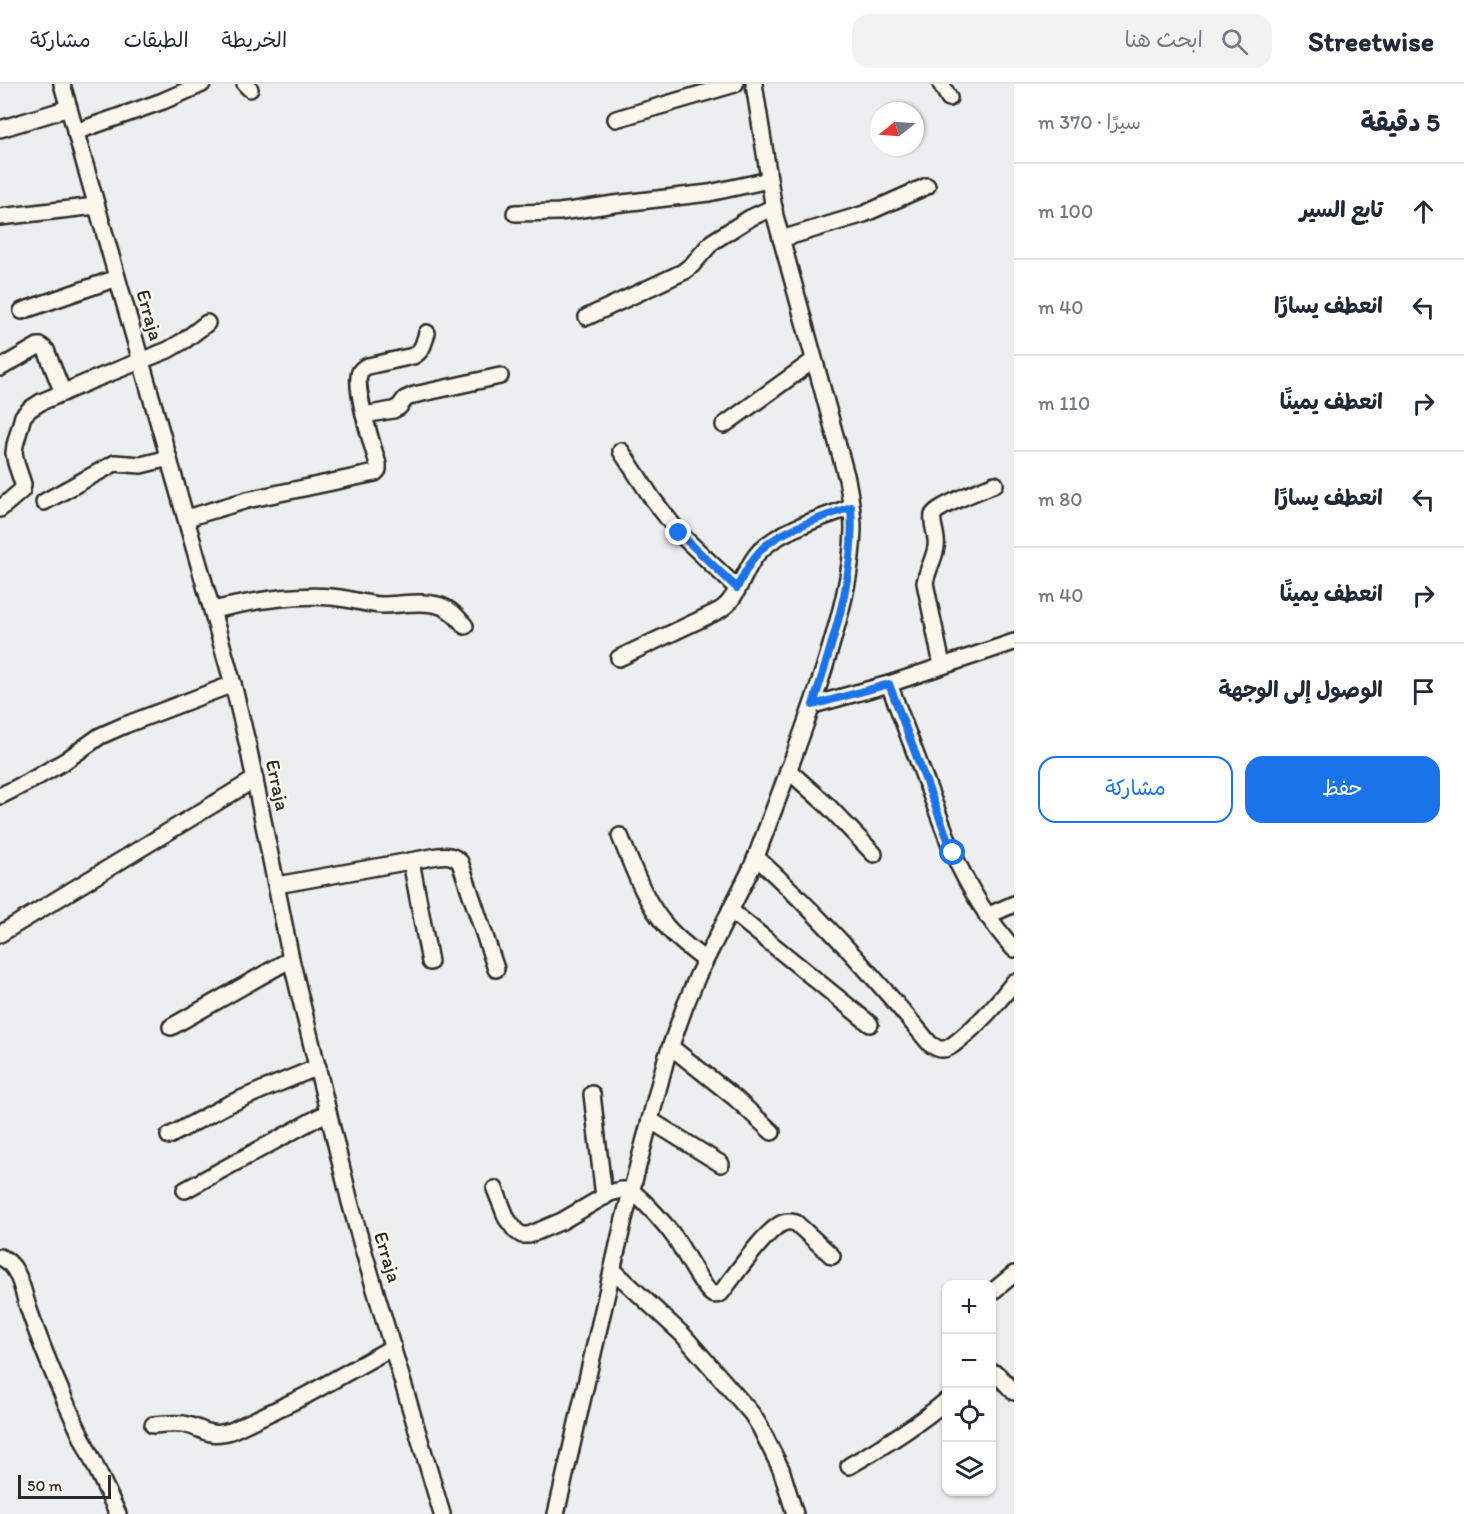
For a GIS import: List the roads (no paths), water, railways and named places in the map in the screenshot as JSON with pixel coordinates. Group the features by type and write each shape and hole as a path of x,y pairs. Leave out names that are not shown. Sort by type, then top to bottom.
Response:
{"street":[{"name":"Erraja","path":"62,84 233,684 255,779 291,959 328,1112 363,1249 437,1506 442,1514"},
{"path":"75,132 163,101 202,84"},
{"path":"616,119 735,84"},
{"path":"556,1514 632,1190 671,1047 685,1006 705,960 756,858 813,705 840,618 848,580 853,527 847,479 781,239 754,84"},
{"path":"0,129 69,108"},
{"path":"514,213 559,212 709,193 769,180"},
{"path":"781,239 864,214 927,186"},
{"path":"0,217 96,206"},
{"path":"586,317 683,272 701,256 712,242 750,218 774,207"},
{"path":"22,311 117,278"},
{"path":"0,509 22,490 23,484 14,453 23,416 30,409 168,350 207,323"},
{"path":"186,518 248,500 375,474 378,464 364,415 359,387 361,369 419,353 427,333"},
{"path":"0,368 41,346 46,350 63,393"},
{"path":"724,424 814,360"},
{"path":"364,415 393,410 399,407 405,399 414,395 500,376"},
{"path":"621,451 652,498 679,533 737,588"},
{"path":"44,502 115,462 141,465 169,458"},
{"path":"942,665 925,583 936,549 933,515 936,510 945,505 995,484"},
{"path":"620,658 725,607 759,552 773,540 794,529 851,507"},
{"path":"213,610 270,600 332,597 383,605 434,604 453,612 465,626"},
{"path":"813,705 889,684 1014,642"},
{"path":"0,796 65,761 100,736 233,684"},
{"path":"889,684 963,875 987,916 1014,949"},
{"path":"788,770 828,806 874,854"},
{"path":"0,934 255,779"},
{"path":"620,836 639,882 654,910 667,927 705,960"},
{"path":"277,885 448,855 455,857 460,862 496,969"},
{"path":"756,858 818,917 880,984 930,1044 938,1049 944,1050 950,1047 971,1030 988,1015 1014,982"},
{"path":"411,861 430,962"},
{"path":"987,916 1014,904"},
{"path":"730,910 870,1024"},
{"path":"171,1028 291,959"},
{"path":"671,1047 735,1098 772,1132"},
{"path":"169,1136 245,1098 318,1067"},
{"path":"592,1094 604,1197"},
{"path":"185,1190 328,1112"},
{"path":"650,1120 721,1164"},
{"path":"495,1189 507,1220 522,1235 529,1235 562,1221 621,1190 632,1190 669,1229 703,1282 715,1295 721,1293 759,1245 783,1223 796,1223 832,1256"},
{"path":"0,1257 8,1260 16,1270 36,1330 118,1514"},
{"path":"613,1270 683,1335 752,1414 781,1469 795,1514"},
{"path":"996,1289 1014,1274"},
{"path":"153,1425 180,1424 211,1434 231,1431 305,1396 393,1347"},
{"path":"996,1374 1014,1392"},
{"path":"849,1466 885,1446 942,1404"}]}
